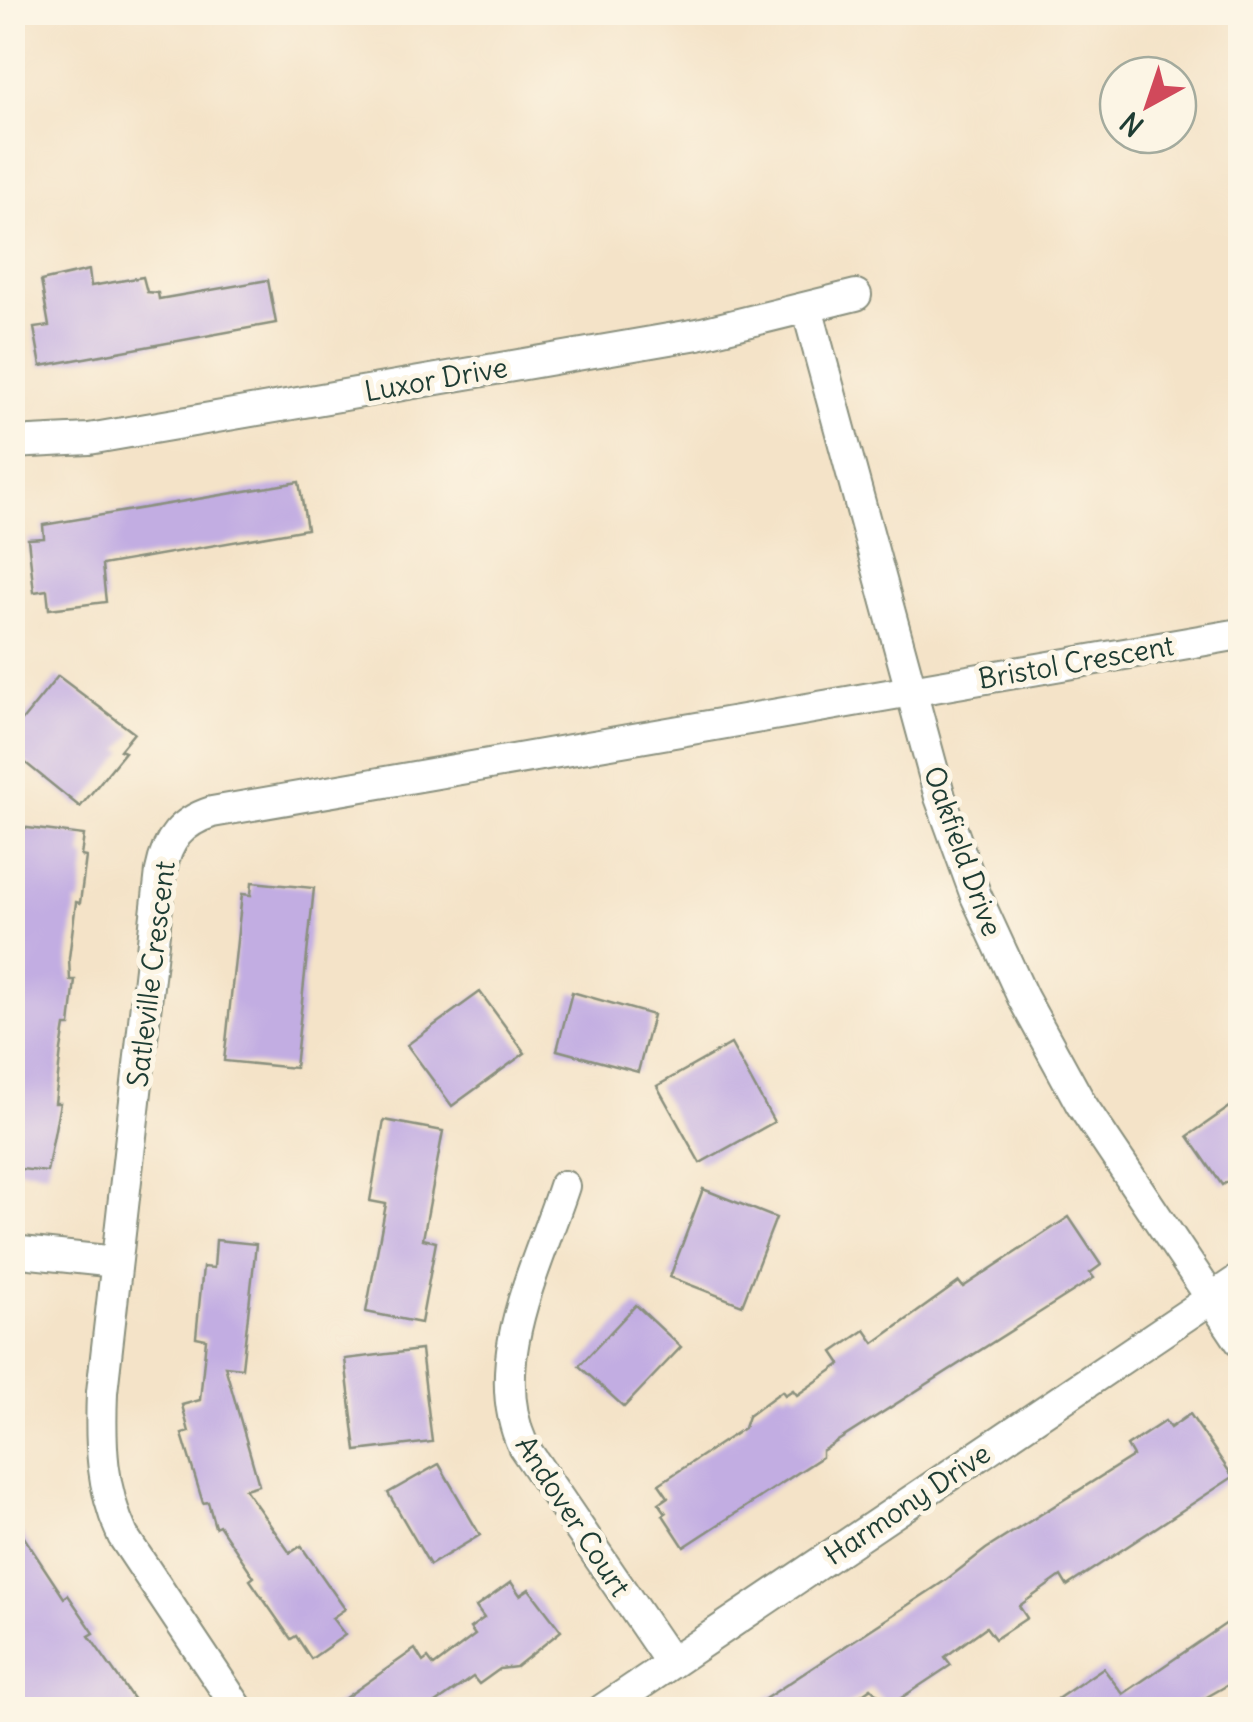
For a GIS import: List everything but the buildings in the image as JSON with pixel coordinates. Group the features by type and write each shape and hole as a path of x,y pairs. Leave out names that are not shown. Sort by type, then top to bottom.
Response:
{"street":[{"name":"Luxor Drive","path":"12,443 89,439 698,334 856,295"},
{"name":"Oakfield Drive","path":"807,308 958,850 1023,998 1080,1104 1240,1341"},
{"name":"Bristol Crescent","path":"911,691 1240,634"},
{"name":"Satleville Crescent","path":"239,1710 123,1536 104,1486 102,1392 161,871 164,854 183,825 212,812 911,691"},
{"name":"Andover Court","path":"564,1186 512,1348 508,1376 511,1412 523,1446 671,1663"},
{"path":"12,1251 116,1262"},
{"path":"1212,1298 1240,1279"},
{"name":"Harmony Drive","path":"602,1710 1212,1298"}]}
